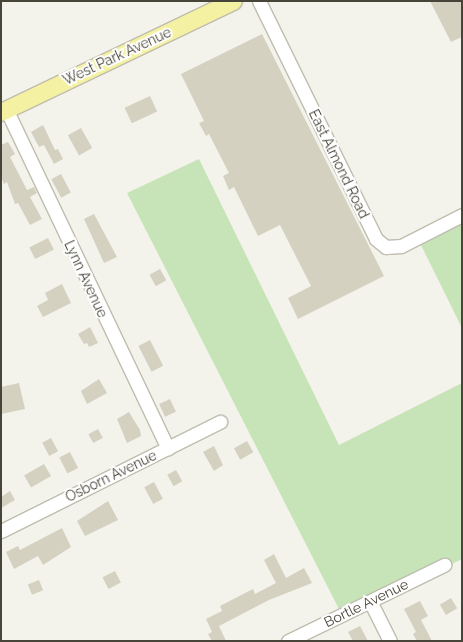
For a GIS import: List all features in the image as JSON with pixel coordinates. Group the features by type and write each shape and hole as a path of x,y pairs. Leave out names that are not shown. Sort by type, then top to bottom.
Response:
{"main road":[{"name":"West Park Avenue","path":"3,110 233,1"}],"street":[{"name":"East Almond Road","path":"259,1 376,239 386,247 401,246 462,215"},
{"name":"Lynn Avenue","path":"3,110 168,448"},
{"name":"Osborn Avenue","path":"1,531 220,422"},
{"name":"Bortle Avenue","path":"288,641 444,565"},
{"path":"367,603 372,605 390,641"}],"green space":[{"path":"199,159 339,445 462,383 462,559 343,617 127,193"},
{"path":"462,214 462,328 417,237"}],"building":[{"path":"430,1 462,1 462,37 451,42"},
{"path":"262,34 384,276 298,319 288,298 311,286 280,225 258,236 234,187 229,190 223,176 229,173 209,134 206,136 199,123 204,121 181,74"},
{"path":"150,96 157,111 132,123 125,108"},
{"path":"43,125 55,150 58,149 63,159 54,164 44,145 39,147 31,132"},
{"path":"81,128 92,148 79,155 68,135"},
{"path":"8,142 15,154 10,157 27,190 34,187 37,193 30,197 42,219 30,225 18,203 15,204 7,182 4,184 1,177 1,145"},
{"path":"61,174 71,193 61,198 51,179"},
{"path":"94,214 117,257 104,263 84,219"},
{"path":"48,238 54,250 35,259 29,248"},
{"path":"160,269 166,280 156,286 150,275"},
{"path":"62,284 71,303 43,317 37,306 48,300 45,293"},
{"path":"90,327 98,343 89,347 87,343 84,344 78,334"},
{"path":"150,340 163,366 152,372 138,346"},
{"path":"99,379 107,393 87,404 81,391"},
{"path":"19,383 25,409 1,414 1,387"},
{"path":"170,399 176,412 165,417 159,404"},
{"path":"129,412 140,430 141,436 127,443 117,419"},
{"path":"98,429 103,438 93,443 88,434"},
{"path":"51,438 58,451 49,456 42,443"},
{"path":"247,441 253,452 240,460 234,448"},
{"path":"214,446 223,465 214,471 203,452"},
{"path":"70,452 78,468 67,473 59,457"},
{"path":"44,464 51,476 31,488 24,476"},
{"path":"176,470 182,481 174,486 167,475"},
{"path":"154,482 163,499 153,504 144,487"},
{"path":"10,491 15,500 1,508 1,497"},
{"path":"108,501 118,520 85,536 77,521"},
{"path":"62,528 71,547 43,565 38,556 14,569 6,552 18,546 20,550"},
{"path":"274,554 286,578 304,568 312,583 269,600 219,626 226,641 212,641 208,634 212,632 206,619 222,611 220,606 253,589 255,594 276,583 264,560"},
{"path":"115,571 121,583 108,589 103,577"},
{"path":"39,580 43,590 32,595 28,584"},
{"path":"451,598 457,608 446,615 440,605"},
{"path":"420,601 428,616 421,620 432,641 417,641 413,634 416,632 404,609"},
{"path":"360,626 368,641 353,641 348,632"}]}
